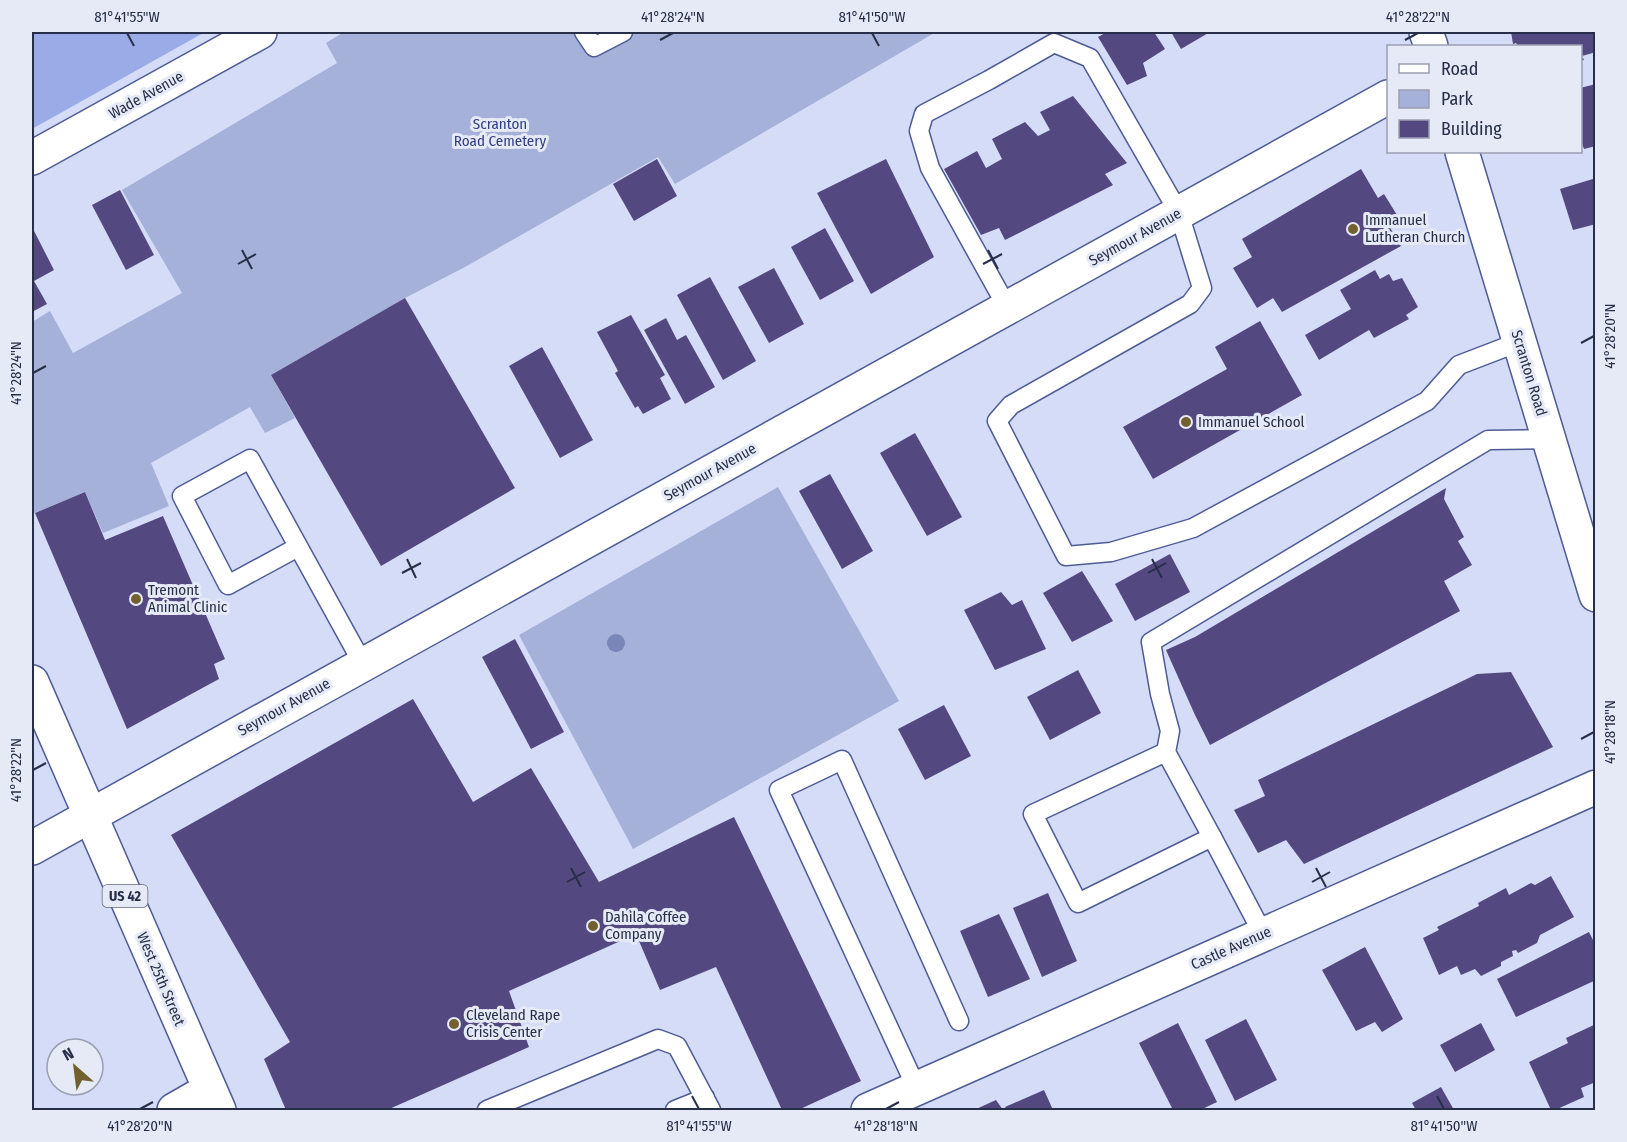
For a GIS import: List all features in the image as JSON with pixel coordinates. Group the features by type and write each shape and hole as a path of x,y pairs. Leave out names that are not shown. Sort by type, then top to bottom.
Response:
{"street":[{"name":"Wade Avenue","path":"32,158 260,32"},
{"name":"Seymour Avenue","path":"32,848 1387,98"},
{"name":"Scranton Road","path":"1462,153 1596,595"},
{"name":"West 25th Street","path":"32,682 214,1100"},
{"name":"Castle Avenue","path":"868,1110 1596,787"},
{"path":"174,1110 214,1100"}],"lane":[{"path":"584,32 594,47 623,32"},
{"path":"1007,307 930,168 919,131 924,114 1053,43 1090,58 1179,213 1202,288 1190,304 1011,405 997,422 1066,556 1111,552 1193,528 1427,401 1459,365 1519,342"},
{"path":"1263,934 1166,752 1170,731 1160,694 1151,642 1488,440 1549,439"},
{"path":"298,547 228,585 182,495 250,459 363,664"},
{"path":"1166,752 1033,814 1078,903 1212,837"},
{"path":"917,1089 779,790 842,760 959,1021"},
{"path":"487,1110 658,1039 677,1046 708,1104 675,1110"}],"green space":[{"name":"Scranton Road Cemetery","path":"344,32 936,32 675,184 658,157 271,375 295,418 265,433 250,407 151,463 169,506 103,533 85,492 32,514 32,322 50,311 73,353 182,293 122,190 337,63 326,43"},
{"path":"778,487 899,701 633,849 519,635"}],"shaded area":[{"path":"32,32 205,32 32,129"}],"building":[{"path":"1107,32 1154,32 1165,49 1143,63 1147,76 1127,85 1098,37"},
{"path":"1171,32 1210,32 1181,49"},
{"path":"1511,32 1596,32 1596,52 1582,56 1582,45 1513,44"},
{"path":"1596,84 1596,146 1584,149 1582,144 1582,88"},
{"path":"1073,96 1127,163 1105,174 1113,185 1005,240 999,228 981,235 944,169 977,151 986,168 1002,159 992,139 1025,122 1038,136 1050,130 1040,112"},
{"path":"657,159 677,196 634,221 613,184"},
{"path":"886,159 934,257 871,294 817,193"},
{"path":"1361,169 1378,198 1384,194 1397,215 1386,221 1401,246 1282,312 1273,298 1257,308 1233,268 1252,257 1242,239"},
{"path":"1596,178 1596,224 1573,230 1560,189"},
{"path":"120,190 154,255 126,270 92,205"},
{"path":"32,227 54,270 34,281 47,304 32,312"},
{"path":"825,228 854,281 820,300 791,247"},
{"path":"774,268 804,324 769,343 738,287"},
{"path":"1375,270 1380,279 1389,274 1393,281 1402,278 1418,307 1406,315 1409,319 1374,338 1369,330 1319,360 1305,335 1351,309 1340,290"},
{"path":"710,277 756,361 723,380 677,295"},
{"path":"405,298 515,488 381,566 271,375"},
{"path":"631,315 665,375 660,378 671,399 643,414 638,406 635,408 615,373 618,371 597,332"},
{"path":"666,318 677,340 686,335 715,387 685,404 644,330"},
{"path":"1260,321 1302,395 1153,479 1123,427 1227,369 1215,347"},
{"path":"542,347 593,440 560,458 509,366"},
{"path":"915,433 962,517 927,536 880,453"},
{"path":"830,474 873,551 842,569 799,491"},
{"path":"1446,488 1444,499 1464,537 1458,541 1472,565 1444,581 1460,611 1210,745 1166,650 1195,637"},
{"name":"Tremont Animal Clinic","path":"85,492 105,540 163,516 225,659 214,664 219,679 127,729 35,513"},
{"path":"1170,554 1190,592 1135,621 1115,584"},
{"path":"1082,571 1113,621 1072,642 1043,593"},
{"path":"1001,592 1012,605 1022,600 1046,649 995,670 964,610"},
{"path":"515,639 564,732 531,749 482,657"},
{"path":"1078,670 1101,713 1050,740 1027,697"},
{"path":"1511,672 1553,747 1304,864 1286,840 1258,853 1234,810 1265,796 1258,780 1477,674"},
{"path":"413,699 473,802 531,768 599,882 734,817 861,1081 798,1110 782,1110 716,967 660,990 636,934 509,991 529,1047 387,1110 286,1110 264,1059 290,1042 171,835"},
{"path":"944,705 971,756 925,780 898,729"},
{"path":"1551,876 1574,917 1540,935 1537,943 1518,953 1516,950 1512,951 1513,956 1501,962 1501,966 1481,976 1475,969 1461,975 1457,966 1439,975 1423,938 1439,930 1437,927 1479,906 1478,903 1506,888 1509,895 1531,883 1535,885"},
{"path":"1048,893 1077,961 1042,977 1013,908"},
{"path":"999,914 1030,979 988,997 960,931"},
{"path":"1589,932 1596,946 1596,980 1516,1017 1497,979"},
{"path":"1365,947 1403,1019 1382,1032 1375,1022 1356,1031 1322,970"},
{"path":"1246,1019 1277,1080 1235,1101 1205,1040"},
{"path":"1178,1023 1217,1102 1200,1110 1173,1110 1139,1043"},
{"path":"1481,1023 1495,1050 1455,1072 1440,1045"},
{"path":"1596,1024 1596,1082 1581,1088 1584,1097 1551,1110 1529,1062 1568,1043 1566,1038"},
{"path":"1441,1087 1454,1110 1416,1110 1412,1103"},
{"path":"1044,1090 1053,1110 1007,1110 1005,1107"},
{"path":"996,1100 1003,1110 974,1110"}],"place":[{"name":"Immanuel Lutheran Church","path":"1353,229"},
{"name":"Immanuel School","path":"1186,422"},
{"name":"Tremont Animal Clinic","path":"136,599"},
{"name":"Dahila Coffee Company","path":"593,926"},
{"name":"Cleveland Rape Crisis Center","path":"454,1024"}]}
